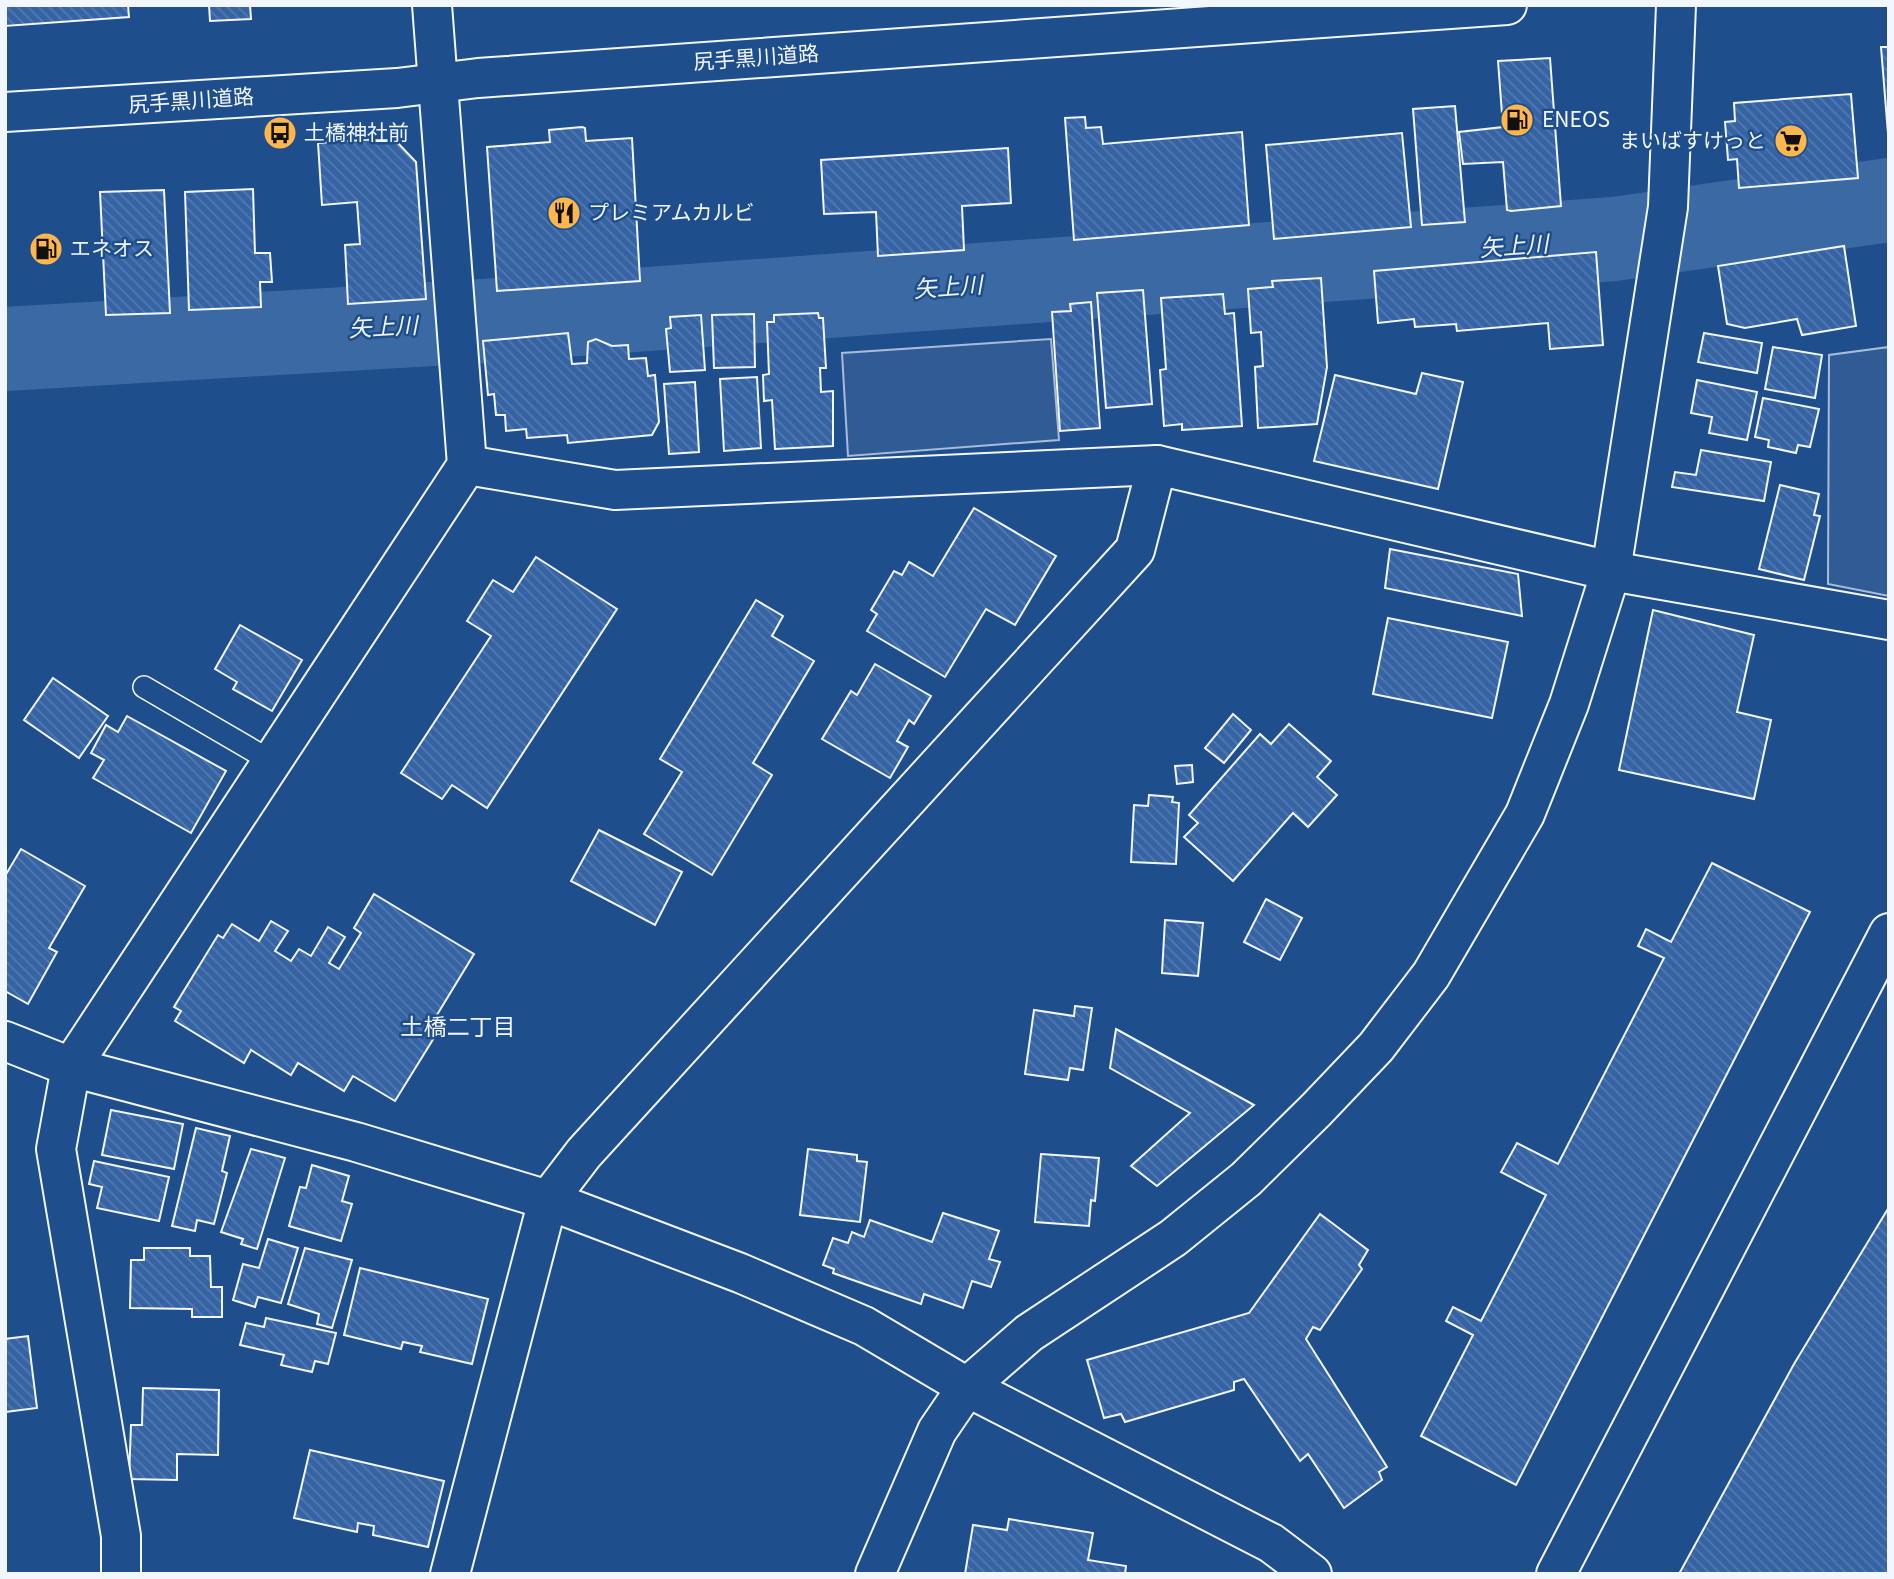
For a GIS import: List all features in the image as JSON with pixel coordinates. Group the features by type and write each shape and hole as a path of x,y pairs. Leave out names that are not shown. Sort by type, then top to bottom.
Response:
{"street":[{"path":"121,1574 121,1536 56,1149 71,1067 467,465 432,5"},
{"name":"尻手黒川道路","path":"5,112 397,88 436,82 1507,5"},
{"path":"875,1574 937,1431 967,1387 1029,1333 1173,1238 1246,1178 1376,1047 1431,975 1525,814 1569,704 1611,571 1668,207 1676,5"},
{"path":"467,465 615,490 1157,465 1611,571 1889,620"},
{"path":"450,1574 548,1200 593,1142 1135,550 1157,465"},
{"path":"1556,1574 1889,933"},
{"path":"5,1041 71,1067 356,1142 548,1200 740,1273 864,1326 967,1387 1271,1544 1312,1574"}],"lane":[{"path":"144,687 271,761"}],"shaded area":[{"path":"1051,339 1059,440 848,456 842,353"},
{"path":"1889,347 1889,596 1828,584 1829,355"}],"building":[{"path":"5,5 128,5 129,17 5,26"},
{"path":"209,5 250,5 251,19 210,21"},
{"path":"1881,47 1889,47 1889,146"},
{"path":"1550,58 1561,206 1507,210 1503,162 1463,164 1459,132 1503,127 1498,61"},
{"name":"まいばすけっと","path":"1851,94 1858,178 1739,188 1737,159 1728,160 1725,122 1735,121 1734,103"},
{"path":"1455,106 1465,222 1422,225 1413,109"},
{"path":"1085,117 1086,128 1101,127 1103,144 1242,132 1249,225 1074,240 1065,118"},
{"path":"585,128 586,141 632,138 640,281 497,291 487,147 550,142 549,130"},
{"path":"1402,133 1411,227 1274,239 1266,145"},
{"path":"393,138 416,162 426,299 348,304 345,245 360,244 357,202 322,205 318,143"},
{"path":"1008,148 1011,203 962,206 964,250 878,256 876,212 824,214 821,160"},
{"path":"253,189 255,253 270,253 272,282 260,282 261,307 189,310 185,192"},
{"path":"164,190 170,313 106,315 100,192"},
{"path":"1844,246 1856,326 1802,335 1797,319 1745,328 1727,324 1718,266"},
{"path":"1596,252 1603,345 1550,349 1548,323 1457,331 1456,324 1415,327 1414,319 1378,323 1374,271"},
{"path":"1321,278 1327,367 1317,424 1258,428 1255,367 1263,366 1261,332 1251,333 1248,289 1273,287 1272,281"},
{"path":"1143,290 1152,404 1106,408 1097,293"},
{"path":"1223,294 1225,314 1234,313 1242,426 1182,430 1182,424 1164,426 1160,370 1166,369 1161,298"},
{"path":"1091,302 1100,428 1060,431 1052,312 1071,311 1070,304"},
{"path":"818,313 819,318 823,318 826,368 820,368 821,392 833,391 833,446 775,449 772,400 764,401 763,375 769,374 767,322 774,322 774,315"},
{"path":"754,314 755,367 714,368 712,315"},
{"path":"701,315 705,370 670,372 666,329 671,328 670,317"},
{"path":"568,333 572,364 587,363 588,342 596,339 612,346 628,345 629,359 646,358 648,376 655,375 659,422 652,435 568,443 567,435 527,438 526,429 506,431 505,415 496,415 494,394 488,395 483,341"},
{"path":"1704,333 1762,343 1757,373 1698,362"},
{"path":"1773,347 1822,355 1815,398 1765,389"},
{"path":"1422,373 1463,382 1438,489 1314,461 1335,375 1416,394"},
{"path":"757,377 761,448 724,451 720,379"},
{"path":"1697,380 1757,392 1747,440 1709,433 1712,417 1691,413"},
{"path":"695,382 699,452 669,454 664,384"},
{"path":"1763,398 1819,409 1810,447 1798,445 1796,453 1768,447 1769,440 1755,437"},
{"path":"1701,450 1771,462 1764,501 1672,487 1675,472 1696,475"},
{"path":"1780,485 1819,494 1814,515 1820,516 1804,580 1759,569"},
{"path":"974,508 1056,556 1015,625 986,609 945,677 867,631 877,614 871,610 894,571 902,575 909,562 933,576"},
{"path":"1390,549 1518,574 1522,616 1385,588"},
{"path":"536,557 617,609 487,808 452,785 442,799 401,773 491,636 467,621 493,580 513,592"},
{"path":"756,600 783,616 772,636 814,661 753,763 772,775 712,875 644,834 682,772 660,759"},
{"path":"1653,610 1754,635 1737,712 1771,720 1754,799 1619,770"},
{"path":"1388,618 1508,642 1492,718 1373,694"},
{"path":"240,625 302,660 272,711 233,689 237,682 215,669"},
{"path":"875,664 931,696 914,724 909,720 897,741 908,747 890,778 822,739 851,691 857,695"},
{"path":"53,678 108,716 79,758 24,720"},
{"path":"1233,714 1251,730 1224,763 1205,748"},
{"path":"127,716 226,771 191,833 93,778 104,760 91,753 106,725 118,732"},
{"path":"1289,724 1331,761 1317,777 1337,795 1308,827 1293,813 1233,881 1184,837 1198,823 1189,815 1260,734 1271,744"},
{"path":"1192,765 1193,782 1177,784 1175,766"},
{"path":"1149,795 1173,797 1172,802 1179,803 1176,864 1131,862 1134,805 1148,806"},
{"path":"599,830 682,872 655,925 571,881"},
{"path":"21,849 85,886 49,948 57,952 28,1004 5,991 5,876"},
{"path":"1712,863 1810,912 1516,1485 1421,1436 1473,1335 1446,1321 1453,1307 1481,1321 1546,1195 1501,1172 1517,1143 1558,1164 1664,958 1638,946 1646,929 1671,942"},
{"path":"374,894 474,954 429,1028 437,1033 395,1101 353,1076 344,1091 298,1063 291,1075 251,1050 244,1063 175,1021 181,1011 174,1007 218,935 223,938 232,924 259,941 271,921 288,931 275,951 291,961 299,949 311,956 328,927 345,937 329,963 339,969 361,933 354,928"},
{"path":"1266,899 1302,918 1280,960 1244,942"},
{"path":"1165,920 1203,923 1198,976 1162,973"},
{"path":"1075,1006 1092,1008 1083,1070 1070,1068 1068,1080 1025,1074 1034,1010 1074,1016"},
{"path":"1116,1029 1254,1105 1157,1186 1131,1166 1190,1113 1110,1068"},
{"path":"111,1110 183,1124 174,1169 102,1155"},
{"path":"196,1128 230,1136 222,1171 227,1173 214,1224 197,1220 195,1231 172,1226"},
{"path":"251,1149 285,1158 257,1249 241,1244 243,1239 221,1232"},
{"path":"808,1149 857,1155 857,1161 867,1162 860,1222 800,1215"},
{"path":"1041,1154 1099,1158 1095,1201 1091,1200 1089,1226 1035,1222"},
{"path":"94,1161 169,1177 159,1221 97,1208 102,1187 89,1184"},
{"path":"312,1165 349,1176 342,1201 352,1204 341,1241 289,1226 300,1187 306,1188"},
{"path":"1889,1207 1889,1574 1679,1574 1794,1364"},
{"path":"943,1213 999,1231 989,1259 1000,1262 991,1287 972,1281 963,1308 924,1294 921,1304 833,1273 834,1269 823,1265 833,1238 848,1243 852,1232 864,1237 870,1220 932,1242"},
{"path":"1320,1214 1368,1250 1359,1265 1362,1269 1320,1330 1313,1327 1306,1339 1387,1467 1379,1472 1382,1480 1344,1508 1308,1454 1300,1461 1244,1379 1234,1382 1234,1390 1125,1422 1121,1414 1104,1418 1087,1360 1249,1313"},
{"path":"268,1239 298,1248 281,1303 258,1297 255,1307 233,1300 243,1264 259,1268"},
{"path":"144,1248 190,1248 190,1256 210,1256 211,1287 222,1287 222,1317 192,1317 192,1309 130,1308 131,1260 144,1260"},
{"path":"305,1248 352,1260 332,1328 317,1324 319,1314 288,1304"},
{"path":"360,1268 488,1299 472,1364 420,1352 422,1346 403,1342 401,1349 344,1335"},
{"path":"266,1318 336,1333 328,1364 315,1361 312,1372 281,1365 284,1355 240,1345 246,1323 264,1327"},
{"path":"28,1336 37,1408 5,1412 5,1339"},
{"path":"143,1388 219,1390 218,1455 177,1454 177,1480 129,1479 131,1425 142,1425"},
{"path":"310,1450 444,1481 428,1547 373,1535 374,1526 358,1523 357,1532 294,1518"},
{"path":"1009,1519 1093,1533 1088,1560 1126,1566 1125,1574 965,1574 973,1525 1007,1530"}],"waterway":[{"name":"矢上川","path":"5,349 483,321 1614,239 1889,200"}],"place":[{"name":"ENEOS","path":"1517,120"},
{"name":"土橋神社前","path":"280,133"},
{"name":"まいばすけっと","path":"1791,141"},
{"name":"プレミアムカルビ","path":"564,213"},
{"name":"エネオス","path":"46,249"}],"district":[{"name":"土橋二丁目","path":"458,1027"}]}
